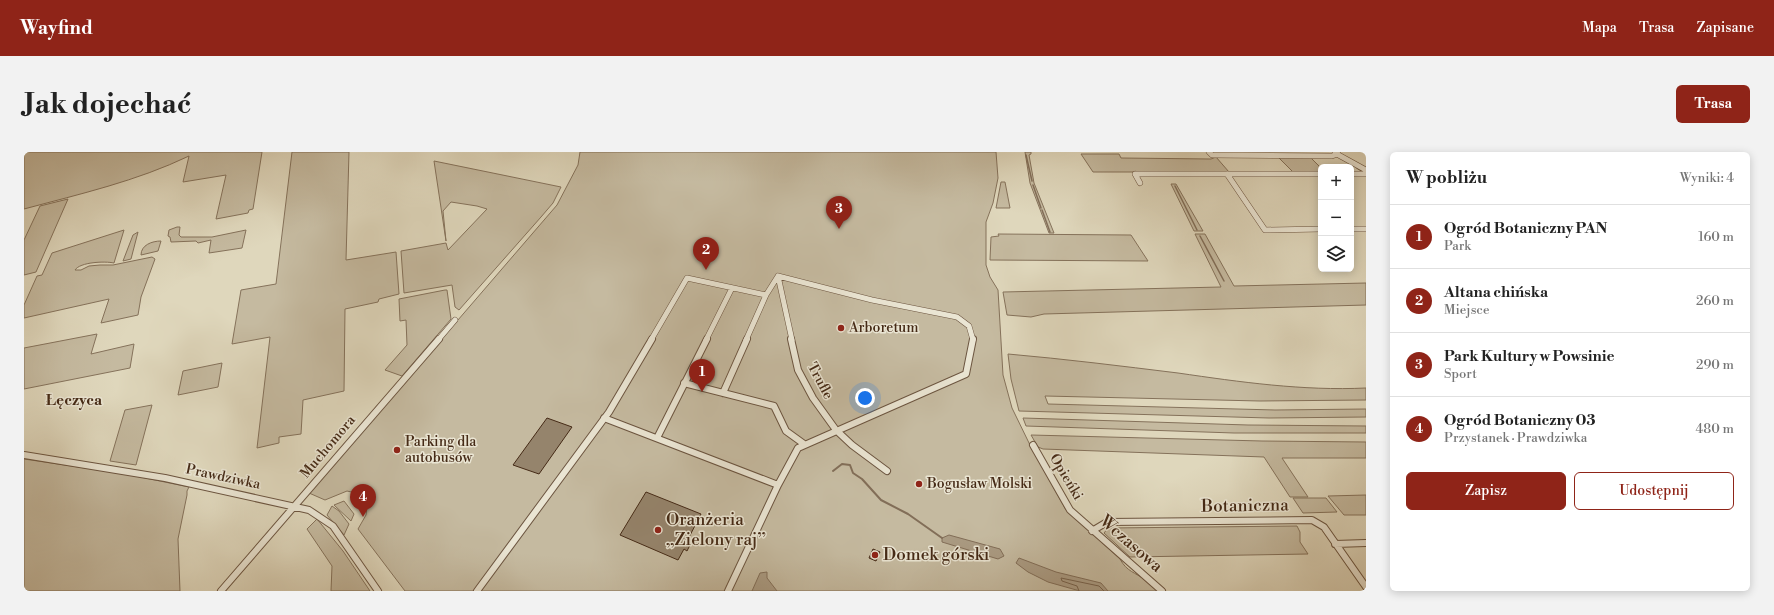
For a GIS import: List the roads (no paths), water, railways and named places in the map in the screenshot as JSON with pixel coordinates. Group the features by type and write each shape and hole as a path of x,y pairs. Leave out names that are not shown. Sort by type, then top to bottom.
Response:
{"street":[{"path":"1208,152 1212,155 1335,154 1366,173"},
{"path":"1354,174 1366,173"},
{"path":"1140,183 1135,174 1318,174"},
{"path":"1227,174 1266,230 1318,229"},
{"path":"1354,229 1366,229"},
{"path":"723,393 766,295 778,276 873,302 955,317 968,324 971,328 973,346 966,374 804,444 794,454 728,591"},
{"name":"Trufle","path":"778,276 798,370 813,398 836,430 852,445 887,471"},
{"path":"477,591 604,418 687,278 766,295"},
{"path":"657,438 732,288"},
{"name":"Muchomora","path":"221,591 455,320"},
{"path":"684,383 774,406 786,431 804,444"},
{"path":"604,418 778,485"},
{"name":"Opieńki","path":"1033,445 1067,506 1081,520"},
{"name":"Prawdziwka","path":"24,455 165,478 294,505 315,513 333,526 378,591"},
{"name":"Wczasowa","path":"1081,520 1162,591"},
{"name":"Botaniczna","path":"1092,530 1107,522 1312,520 1318,522 1324,527 1366,587"},
{"path":"1335,544 1366,543"}],"water":[{"path":"949,535 1000,549 1004,556 998,559 942,542 942,538"},
{"path":"1019,558 1056,572 1101,583 1108,591 1080,591 1048,582 1028,572 1016,563"},
{"path":"767,572 767,578 777,591 752,591 760,573"}],"waterway":[{"path":"1026,155 1032,181"},
{"path":"1357,168 1365,173"},
{"path":"1033,185 1041,208"},
{"path":"1175,186 1197,230"},
{"path":"1042,210 1050,232"},
{"path":"1200,236 1224,281"},
{"path":"833,471 842,464 850,465 853,473 862,479 881,500 908,514 942,538"}],"place":[{"name":"Park Kultury w Powsinie","path":"839,229"},
{"name":"Altana chińska","path":"706,270"},
{"name":"Arboretum","path":"841,328"},
{"name":"Ogród Botaniczny PAN","path":"702,392"},
{"name":"Parking dla autobusów","path":"397,450"},
{"name":"Bogusław Molski","path":"919,484"},
{"name":"Ogród Botaniczny 03","path":"363,517"},
{"name":"Oranżeria „Zielony raj”","path":"658,530"},
{"name":"Domek górski","path":"875,555"}],"district":[{"name":"Łęczyca","path":"74,400"}]}
